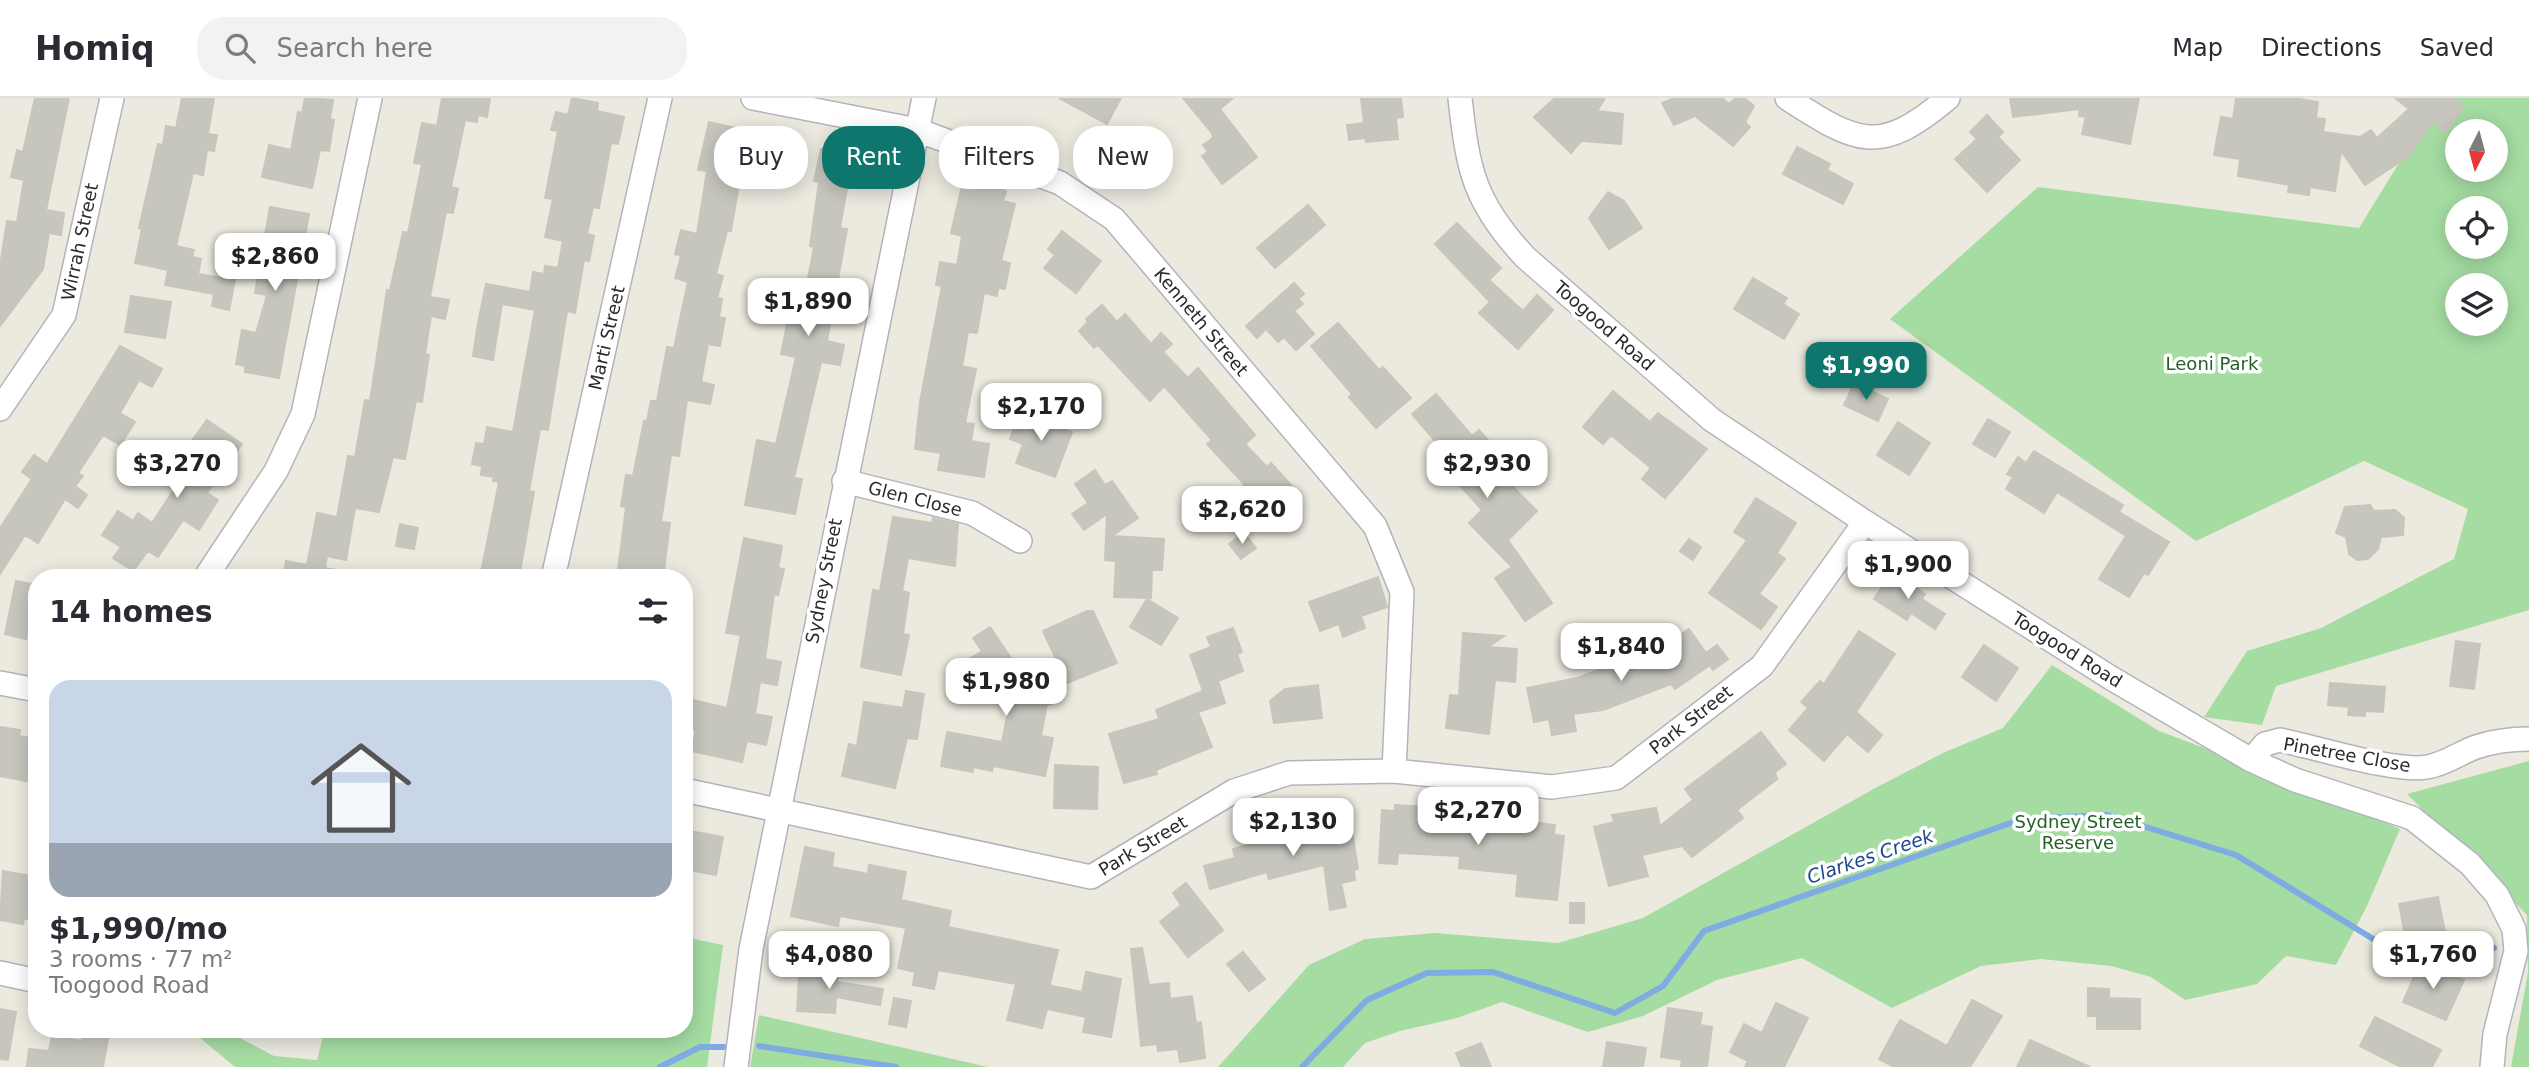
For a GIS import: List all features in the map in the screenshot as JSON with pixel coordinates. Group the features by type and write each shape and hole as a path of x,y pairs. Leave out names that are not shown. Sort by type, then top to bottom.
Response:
{"street":[{"name":"Wirrah Street","path":"0,409 64,315 112,98"},
{"path":"211,569 276,471 303,414 370,98"},
{"name":"Marti Street","path":"555,569 660,98"},
{"name":"Kenneth Street","path":"753,98 896,126"},
{"name":"Sydney Street","path":"918,126 924,98"},
{"name":"Toogood Road","path":"1460,98 1466,159 1480,196 1503,233 1525,257 1712,420 1864,522 2111,678 2251,760 2295,780 2412,818 2470,864 2497,895 2514,929 2516,951 2496,1034 2492,1067"},
{"path":"1787,98 1837,130 1859,137 1890,136 1918,123 1948,98"},
{"name":"Kenneth Street","path":"925,133 1059,183 1114,219 1375,526 1402,592 1394,771"},
{"name":"Sydney Street","path":"736,1067 751,949 905,189"},
{"name":"Glen Close","path":"844,481 972,513 1020,541"},
{"name":"Park Street","path":"693,792 1091,877 1234,791 1289,773 1394,771 1552,788 1616,778 1762,666 1864,522"},
{"path":"0,683 28,688"},
{"name":"Pinetree Close","path":"2251,760 2265,744 2280,740 2400,767 2425,768 2447,762 2475,748 2507,739 2529,739"},
{"path":"0,973 28,979"}],"green space":[{"name":"Leoni Park","path":"2439,98 2529,98 2529,610 2276,686 2262,725 2204,717 2247,651 2321,628 2454,559 2468,509 2364,461 2196,541 1890,319 2038,187 2359,228"},
{"name":"Sydney Street Reserve","path":"2052,665 2159,731 2260,769 2400,829 2367,906 2336,965 2286,956 2257,984 2185,1000 2151,977 2111,966 2041,959 1981,966 1892,1008 1802,958 1717,980 1643,1016 1588,1032 1502,1002 1457,1018 1400,1031 1365,1043 1343,1067 1218,1067 1309,965 1365,939 1435,933 1558,943 1643,918 1879,786 1945,752 2003,728"},
{"path":"2529,761 2529,1067 2511,1067 2528,972 2527,915 2407,794"},
{"path":"693,939 723,945 707,1067 235,1067 200,1038 240,1038 274,1056 317,1060 323,1038 693,1038"},
{"path":"759,1015 988,1067 750,1067"}],"building":[{"path":"35,98 69,98 46,210 64,213 61,235 49,233 43,269 0,326 0,266 7,221 17,222 24,180 11,177 17,150 23,152"},
{"path":"182,98 214,98 208,134 217,135 214,151 207,150 203,175 193,173 176,246 194,250 192,257 201,259 198,274 235,280 229,310 212,306 214,294 165,285 168,270 135,263 142,229 139,228 158,144 163,145 166,126 176,128"},
{"path":"305,98 333,100 330,119 334,120 329,151 320,150 312,188 262,177 269,145 291,150 298,112 302,113"},
{"path":"442,98 490,98 487,117 478,115 477,122 465,120 451,187 458,189 453,213 446,212 430,297 449,300 445,319 431,316 422,402 416,401 405,459 393,457 379,512 355,508 346,560 327,556 325,568 330,569 285,569 286,561 307,565 317,513 337,517 348,456 355,457 365,400 370,401 387,290 390,290 403,232 408,233 422,164 414,163 422,123 437,126"},
{"path":"572,98 598,103 597,111 624,117 618,144 611,143 599,208 593,207 587,234 594,236 589,261 584,260 575,313 567,311 548,430 540,429 529,491 534,492 521,569 482,569 499,482 493,481 494,477 481,475 482,466 472,464 476,443 484,444 487,427 513,432 535,310 502,304 493,360 473,356 478,323 486,284 530,292 533,272 544,274 545,266 558,268 563,241 545,237 553,199 545,198 558,131 551,130 556,112 568,115"},
{"path":"1059,98 1121,98 1107,124"},
{"path":"1183,98 1233,98 1220,109 1257,157 1222,184 1202,156 1208,152 1203,145 1213,138 1212,133"},
{"path":"1361,98 1401,98 1403,117 1396,118 1398,139 1366,142 1365,138 1349,140 1347,125 1364,123"},
{"path":"1555,98 1605,98 1597,111 1623,114 1621,144 1581,141 1571,153 1534,117"},
{"path":"1675,98 1723,98 1728,104 1736,98 1744,98 1754,106 1745,122 1750,127 1733,146 1695,116 1674,125 1662,103"},
{"path":"2010,98 2139,98 2130,144 2082,134 2086,117 2079,116 2080,109 2013,117"},
{"path":"2236,98 2294,98 2318,102 2316,118 2325,119 2323,132 2360,137 2371,130 2377,138 2409,109 2395,98 2452,98 2464,106 2455,119 2445,119 2445,131 2432,122 2409,156 2365,185 2341,151 2335,191 2310,187 2309,195 2288,192 2289,185 2238,176 2240,159 2214,155 2221,117 2233,119"},
{"path":"1987,115 2003,132 1998,137 2020,160 1987,192 1955,159 1977,139 1970,132"},
{"path":"709,122 726,126 714,126 714,189 738,189 731,231 727,231 716,274 723,276 717,298 722,299 719,317 725,318 720,346 708,344 701,382 714,385 710,404 687,400 679,456 671,455 661,522 670,523 664,569 618,569 626,507 621,506 626,475 633,476 644,421 647,421 651,401 657,401 667,347 674,348 688,282 675,278 681,256 675,254 681,230 697,234 707,171 698,170"},
{"path":"1797,147 1830,164 1827,170 1853,184 1843,204 1783,174"},
{"path":"822,149 822,189 847,189 840,228 847,229 827,341 844,345 840,365 821,362 794,478 802,479 795,514 745,505 757,440 776,444 796,357 781,354 789,314 801,316 814,247 810,246 819,182 814,181"},
{"path":"961,189 1006,191 1003,201 1015,204 1001,261 1010,263 1005,289 998,288 997,296 984,293 977,333 968,332 962,366 976,369 965,423 974,424 971,441 989,444 984,477 938,470 941,453 915,449 920,402 942,286 936,285 940,262 957,265 962,236 951,233"},
{"path":"1608,192 1624,201 1642,228 1609,249 1589,218"},
{"path":"1308,205 1325,225 1275,268 1257,248"},
{"path":"270,207 309,214 279,378 245,372 245,366 236,364 242,330 256,333 267,295 255,293"},
{"path":"1457,223 1501,268 1489,280 1523,311 1537,295 1553,310 1518,349 1479,313 1490,302 1435,244"},
{"path":"1062,231 1101,261 1076,293 1044,268 1055,255 1048,249"},
{"path":"1753,278 1787,298 1783,304 1799,314 1784,339 1734,309"},
{"path":"1294,283 1304,294 1298,299 1303,304 1294,311 1314,334 1296,350 1284,337 1278,342 1266,329 1257,338 1246,326"},
{"path":"131,296 171,302 165,338 125,332"},
{"path":"1102,305 1117,322 1125,314 1151,344 1161,333 1172,344 1163,352 1188,378 1198,368 1255,435 1245,444 1267,467 1271,463 1300,495 1267,524 1238,492 1245,485 1207,444 1212,440 1164,386 1150,401 1098,345 1094,348 1079,331 1088,322 1086,319"},
{"path":"1338,323 1379,370 1383,367 1411,398 1376,428 1349,397 1352,394 1311,346"},
{"path":"120,346 162,369 152,387 139,380 120,413 135,422 120,445 103,435 78,473 83,476 75,486 87,495 78,508 65,499 38,543 25,535 0,574 0,528 32,479 22,472 34,455 47,464"},
{"path":"1854,383 1888,399 1878,421 1844,405"},
{"path":"1613,391 1650,422 1658,413 1707,449 1665,498 1642,479 1651,468 1611,435 1603,444 1583,427"},
{"path":"1436,394 1472,436 1479,430 1494,447 1487,453 1504,472 1501,475 1537,511 1508,540 1552,603 1525,621 1495,578 1512,567 1469,523 1482,510 1441,464 1449,457 1412,414"},
{"path":"1020,413 1032,418 1033,414 1065,425 1063,429 1072,432 1055,477 1016,463 1023,444 1010,439"},
{"path":"1988,419 2010,432 1995,457 1973,444"},
{"path":"207,420 242,444 207,493 218,500 199,530 183,520 158,557 148,551 134,569 130,569 113,558 121,547 102,535 118,511 133,521 138,513 152,523 189,467 186,464 193,453 186,449"},
{"path":"1898,422 1930,443 1909,475 1877,455"},
{"path":"2034,451 2123,505 2119,512 2169,542 2148,575 2144,573 2129,597 2099,579 2126,536 2057,492 2044,513 2006,489 2013,477 2007,474 2018,457 2026,463"},
{"path":"1095,470 1105,485 1112,481 1138,518 1112,536 1164,539 1162,570 1152,570 1151,598 1114,597 1116,561 1105,560 1107,514 1084,530 1072,514 1088,503 1075,484"},
{"path":"1756,498 1796,523 1777,553 1785,559 1759,594 1777,607 1761,629 1709,593 1747,540 1734,532"},
{"path":"2370,505 2374,511 2395,510 2404,518 2403,535 2381,537 2378,549 2368,559 2357,560 2349,554 2346,537 2336,533 2345,507"},
{"path":"893,517 932,523 933,518 958,524 955,566 908,558 902,591 909,593 903,634 909,635 901,675 861,667 873,590 880,591"},
{"path":"400,524 418,528 414,549 396,546"},
{"path":"1244,533 1256,548 1241,559 1229,544"},
{"path":"744,538 782,546 778,568 784,569 778,595 774,594 765,659 781,662 777,685 760,682 755,714 772,717 766,745 747,741 742,762 693,751 696,730 693,730 693,700 727,708 741,635 726,633"},
{"path":"1689,539 1701,547 1693,560 1680,551"},
{"path":"1892,572 1925,594 1922,599 1945,614 1935,629 1911,613 1907,620 1874,599"},
{"path":"1378,577 1387,607 1361,616 1365,628 1343,637 1339,624 1320,631 1309,602"},
{"path":"16,581 28,583 26,639 5,634"},
{"path":"1147,599 1178,618 1161,645 1130,627"},
{"path":"1087,611 1093,611 1117,663 1067,683 1043,631"},
{"path":"990,627 1025,679 1051,680 1050,704 1047,704 1041,736 1053,738 1045,776 993,766 992,771 973,767 973,772 941,766 947,732 1002,742 1010,701 990,672 979,680 966,661 982,651 973,638"},
{"path":"1233,628 1242,652 1237,654 1243,671 1218,681 1225,703 1198,712 1212,747 1156,770 1157,774 1124,783 1109,734 1159,719 1156,710 1203,691 1190,655 1211,647 1207,637"},
{"path":"1689,629 1706,653 1717,645 1728,659 1713,670 1710,665 1675,689 1671,684 1603,710 1573,714 1576,731 1552,735 1549,719 1534,722 1527,688 1577,678 1614,664 1616,672 1640,663"},
{"path":"1859,631 1895,654 1856,712 1882,735 1868,752 1847,734 1824,761 1789,730 1808,708 1801,702 1820,681 1824,684"},
{"path":"1463,633 1504,636 1488,647 1517,649 1515,682 1495,680 1489,734 1446,728 1450,695 1459,696"},
{"path":"2456,641 2480,644 2474,689 2450,686"},
{"path":"1984,645 2018,668 1996,701 1962,677"},
{"path":"2330,683 2385,687 2383,712 2365,711 2365,716 2348,715 2349,707 2328,705"},
{"path":"1318,685 1322,718 1274,723 1270,701 1285,689"},
{"path":"906,691 924,694 917,739 907,738 895,788 842,776 849,744 857,746 864,702 903,708"},
{"path":"0,727 20,730 19,736 28,738 28,781 0,776"},
{"path":"1761,732 1786,764 1775,772 1777,779 1737,810 1743,818 1692,857 1682,846 1642,855 1648,876 1609,886 1594,827 1614,822 1612,815 1656,808 1660,826 1693,800 1685,789"},
{"path":"1055,765 1098,767 1097,809 1054,808"},
{"path":"1395,805 1428,807 1428,812 1452,813 1451,822 1523,830 1524,821 1555,825 1554,835 1564,836 1557,900 1516,896 1518,874 1459,868 1460,856 1398,853 1397,864 1379,863 1382,810 1395,811"},
{"path":"1301,823 1303,831 1351,825 1358,869 1354,870 1355,880 1341,883 1346,907 1330,910 1324,865 1269,879 1267,872 1210,889 1204,866 1235,858 1233,849 1259,842 1257,835"},
{"path":"693,832 723,837 716,875 693,871"},
{"path":"805,847 834,853 832,867 868,874 869,865 906,872 901,900 951,911 948,927 1058,950 1050,984 1052,986 1082,992 1086,972 1121,979 1111,1037 1083,1032 1086,1017 1047,1009 1042,1028 1007,1020 1016,984 938,970 934,989 913,985 915,972 898,968 906,928 840,916 838,926 791,916"},
{"path":"3,871 28,875 28,919 24,918 23,924 0,920"},
{"path":"1186,883 1223,930 1188,957 1160,922 1181,905 1173,893"},
{"path":"2438,897 2445,932 2406,940 2399,904"},
{"path":"1570,903 1584,903 1584,923 1570,923"},
{"path":"1142,948 1149,985 1169,983 1170,999 1192,996 1196,1023 1201,1022 1205,1058 1180,1062 1178,1049 1158,1051 1157,1044 1141,1046 1131,949"},
{"path":"1243,952 1265,979 1249,991 1227,964"},
{"path":"800,961 819,962 818,973 837,974 837,982 883,989 880,1005 836,997 835,1013 797,1011"},
{"path":"2421,961 2464,980 2446,1020 2403,1002"},
{"path":"2088,988 2109,989 2109,998 2140,999 2140,1029 2097,1029 2097,1016 2088,1016"},
{"path":"894,998 911,1001 906,1027 889,1024"},
{"path":"1972,1000 2002,1016 1970,1067 1894,1067 1879,1059 1900,1020 1947,1046"},
{"path":"1776,1003 1808,1018 1784,1067 1745,1067 1748,1061 1730,1052 1744,1024 1762,1033"},
{"path":"1668,1008 1702,1013 1700,1025 1712,1027 1707,1067 1681,1066 1682,1060 1661,1057"},
{"path":"0,1009 16,1012 8,1060 0,1059"},
{"path":"2375,1017 2441,1050 2432,1067 2401,1067 2360,1046"},
{"path":"52,1038 82,1041 82,1038 108,1038 103,1067 27,1067 29,1049 49,1051"},
{"path":"2030,1040 2090,1067 2017,1067"},
{"path":"1607,1042 1646,1048 1643,1067 1603,1067"},
{"path":"1481,1043 1491,1067 1462,1067 1456,1053"}],"waterway":[{"name":"Clarkes Creek","path":"1302,1067 1367,1000 1427,973 1493,972 1615,1013 1663,986 1704,931 2022,819 2107,815 2236,855 2383,945 2494,948"},
{"name":"Clarkes Creek","path":"759,1046 896,1067"},
{"name":"Clarkes Creek","path":"660,1067 700,1047 727,1047"}]}
